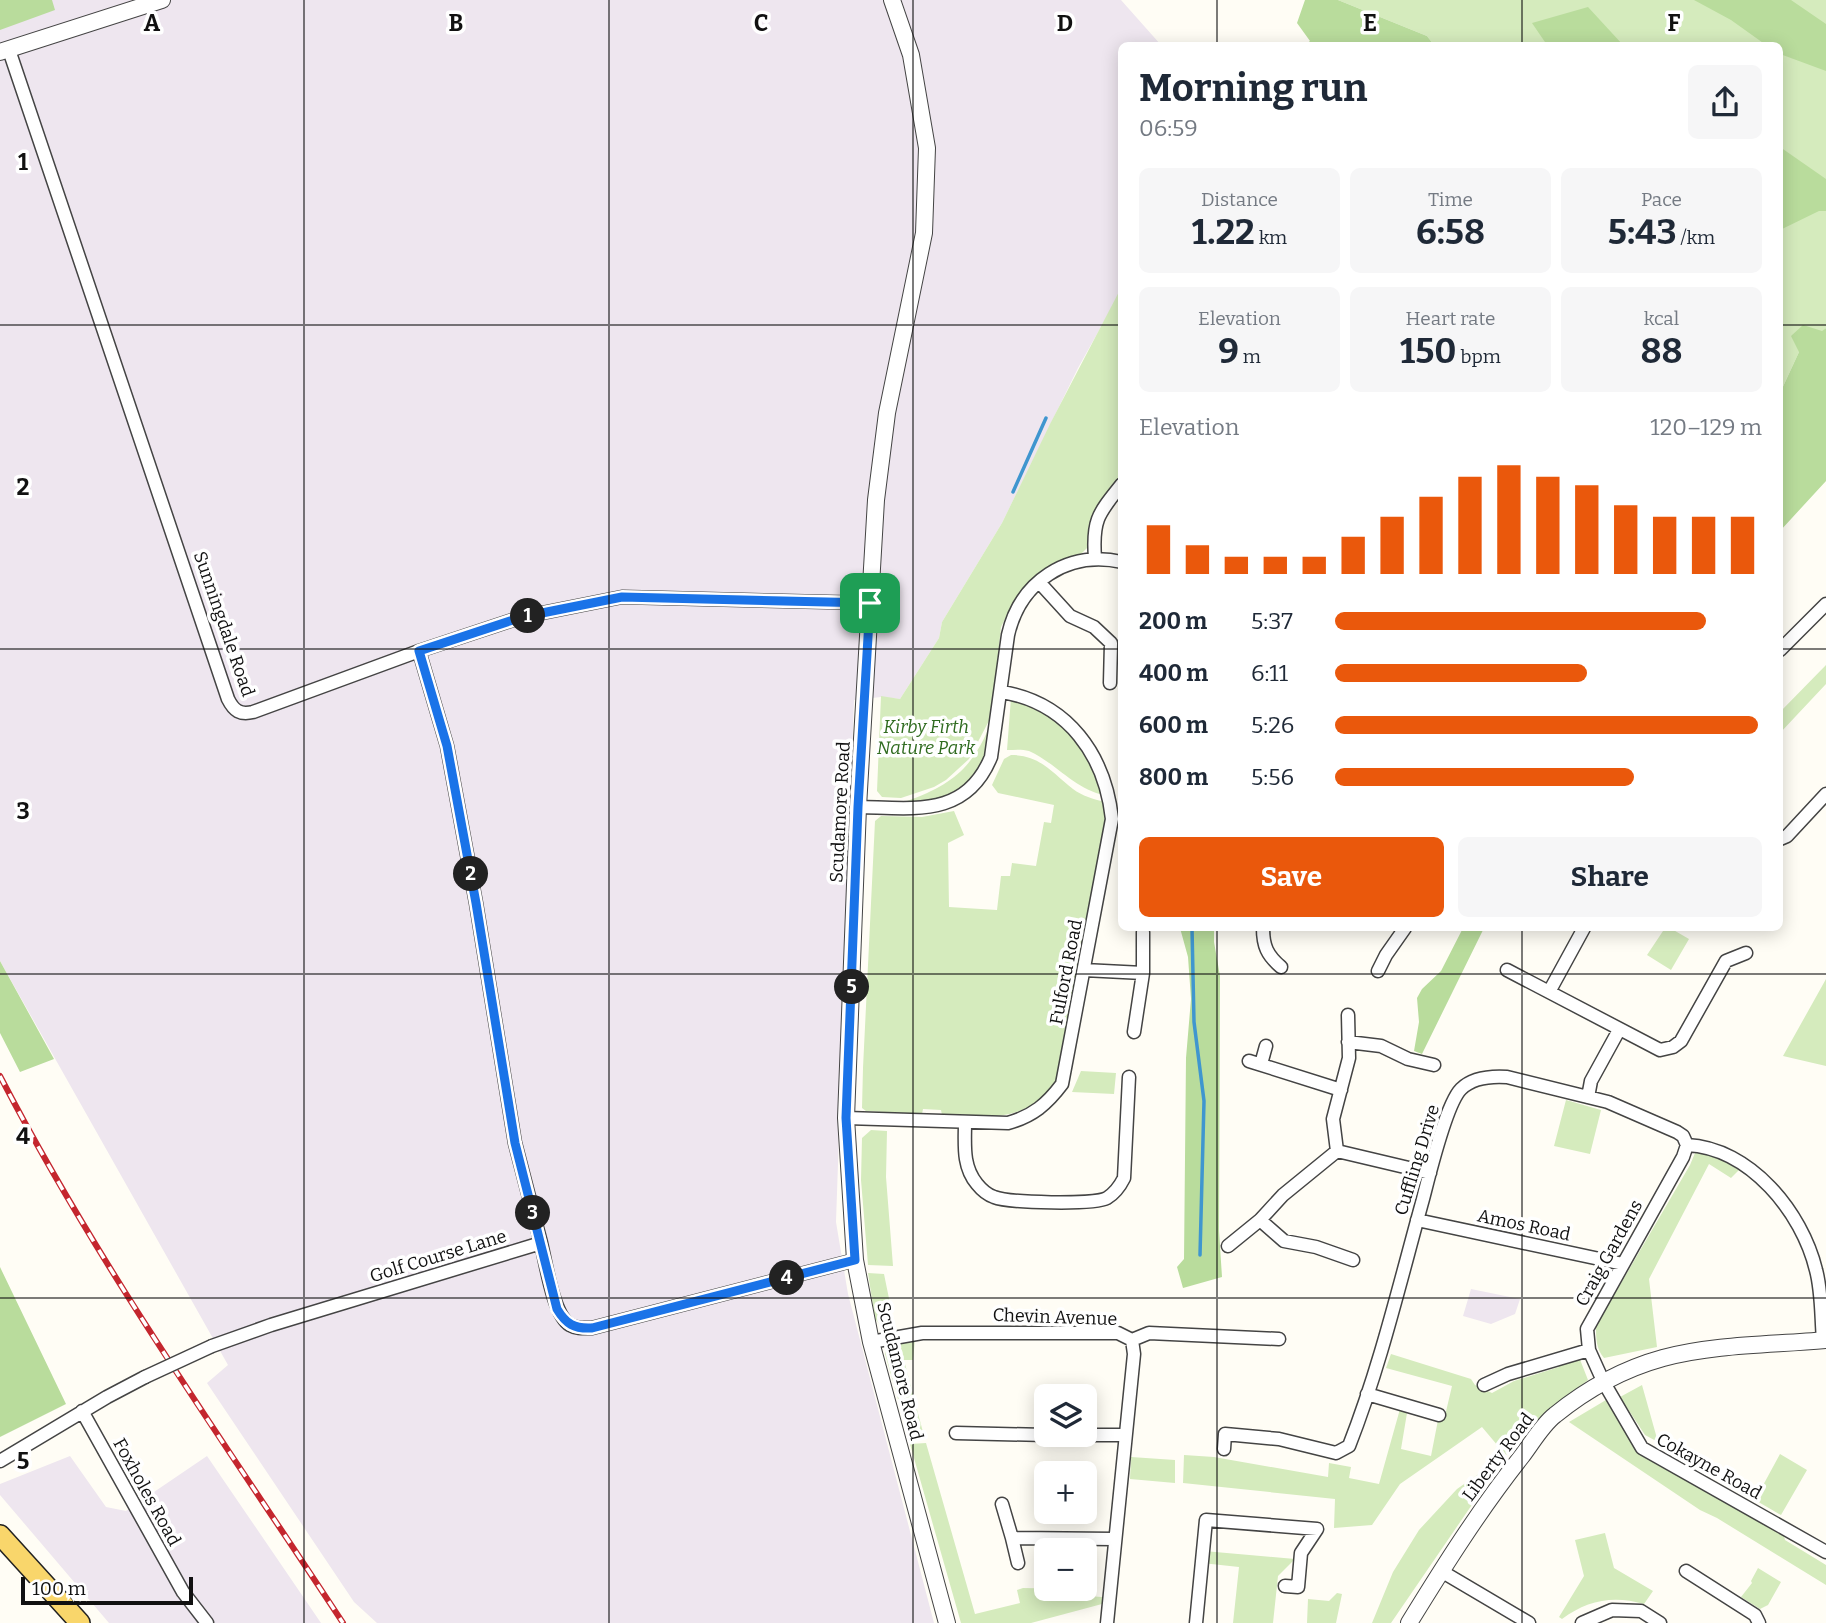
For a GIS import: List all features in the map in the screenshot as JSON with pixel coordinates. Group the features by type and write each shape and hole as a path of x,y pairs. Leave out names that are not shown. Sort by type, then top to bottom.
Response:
{"main road":[{"path":"0,1535 80,1623"}],"street":[{"path":"4,51 162,0"},
{"name":"Scudamore Road","path":"892,0 911,55 927,148 924,233 887,413 876,500 858,807 846,1118 855,1260 871,1342 947,1623"},
{"name":"Sunningdale Road","path":"4,51 232,707 237,712 253,712 419,651 522,617 622,597 870,603"},
{"path":"1095,558 1093,535 1096,520 1118,490"},
{"path":"858,807 935,806 960,798 975,786 991,757 1012,619 1020,601 1039,582 1064,566 1095,558 1118,561"},
{"path":"1039,582 1070,616 1094,626 1111,643 1110,683"},
{"path":"1783,647 1826,604"},
{"path":"419,651 447,746 515,1143 557,1309 569,1325 580,1329 592,1328 855,1260"},
{"name":"Fulford Road","path":"846,1118 1008,1123 1039,1110 1062,1084 1117,818 1103,775 1081,738 1045,707 1024,696 1002,692"},
{"path":"1783,838 1826,794"},
{"path":"1263,931 1263,945 1270,958 1281,967"},
{"path":"1378,971 1403,931"},
{"path":"1549,992 1582,931"},
{"path":"1134,1032 1143,973 1143,932"},
{"path":"1507,970 1660,1050 1681,1041 1727,961 1746,953"},
{"path":"1084,970 1143,973"},
{"path":"1337,1151 1333,1119 1349,1058 1348,1015"},
{"path":"1588,1097 1591,1081 1619,1030"},
{"path":"1349,1042 1381,1046 1408,1059 1434,1065"},
{"path":"1266,1046 1255,1063 1341,1090"},
{"name":"Cuffling Drive","path":"1224,1449 1226,1434 1279,1439 1336,1453 1349,1446 1367,1394 1453,1099 1463,1087 1491,1076 1507,1077 1588,1097 1632,1112 1678,1132 1687,1145 1711,1148 1746,1167 1775,1192 1788,1208 1805,1239 1817,1270 1824,1340"},
{"path":"965,1122 965,1156 968,1170 984,1191 995,1198 1094,1202 1106,1198 1117,1189 1124,1178 1129,1081 1115,1086"},
{"name":"Craig Gardens","path":"1589,1350 1587,1329 1684,1157 1687,1145"},
{"path":"1337,1151 1430,1173"},
{"path":"1228,1246 1283,1195 1337,1151"},
{"path":"1259,1220 1284,1241 1316,1247 1353,1259"},
{"name":"Amos Road","path":"1417,1220 1623,1264"},
{"name":"Golf Course Lane","path":"0,1461 82,1411 145,1377 212,1346 271,1325 541,1243"},
{"name":"Chevin Avenue","path":"871,1342 922,1333 1118,1333 1132,1340 1149,1334 1279,1339"},
{"path":"1107,1623 1134,1354 1132,1340"},
{"name":"Liberty Road","path":"1409,1623 1503,1480 1553,1416 1603,1381 1633,1368 1685,1353 1824,1340"},
{"path":"1484,1385 1508,1374 1589,1350 1603,1381"},
{"name":"Cokayne Road","path":"1603,1381 1642,1448 1826,1552"},
{"path":"1367,1394 1439,1415"},
{"name":"Foxholes Road","path":"82,1411 183,1592 207,1623"},
{"path":"956,1433 1034,1434"},
{"path":"1097,1435 1125,1436"},
{"path":"1002,1504 1018,1563"},
{"path":"1196,1623 1206,1520 1317,1529 1301,1553 1298,1587 1285,1586"},
{"path":"1012,1538 1114,1539"},
{"path":"1441,1571 1529,1623"},
{"path":"1686,1571 1755,1615 1759,1623"},
{"path":"1582,1623 1612,1610 1641,1612 1660,1623"}],"shaded area":[{"path":"0,0 1121,0 1158,42 1118,42 1118,296 1078,368 1002,523 942,622 939,638 900,699 881,697 854,700 836,1222 848,1294 934,1623 377,1623 354,1602 207,1383 228,1365 0,961"},
{"path":"1471,1289 1520,1299 1515,1314 1491,1324 1463,1316"},
{"path":"70,1456 106,1507 126,1511 207,1456 321,1623 109,1623 0,1495 0,1484"}],"green space":[{"path":"0,0 52,0 55,10 0,30"},
{"path":"1305,0 1338,0 1427,36 1432,42 1309,42 1297,23"},
{"path":"1338,0 1826,0 1826,328 1799,352 1783,387 1783,42 1432,42 1427,36"},
{"path":"1694,0 1791,0 1826,24 1826,71 1783,55 1783,42 1762,42 1731,20"},
{"path":"1588,7 1620,42 1545,42 1532,23"},
{"path":"1783,149 1826,179 1826,211 1819,211 1783,229"},
{"name":"Kirby Firth Nature Park","path":"1118,294 1118,480 1092,516 1088,547 1082,553 1043,571 1019,595 1010,609 1001,627 992,715 969,759 934,787 901,798 882,797 877,791 881,696 900,699 939,638 942,622 1002,523"},
{"path":"1803,325 1822,331 1826,328 1826,481 1783,528 1783,387 1799,352 1791,336"},
{"path":"1826,665 1826,684 1783,730 1783,709"},
{"path":"1024,696 1081,738 1110,796 1087,789 1029,751 1007,750 1011,698"},
{"path":"991,722 986,755 965,785 944,796 907,801 937,788 960,772 977,751"},
{"path":"1011,755 1038,762 1077,791 1104,802 1107,818 1061,1076 1036,1103 1008,1114 942,1115 941,1110 923,1109 922,1114 866,1111 862,1108 863,1068 875,821 881,816 922,817 954,811 964,835 948,843 949,907 997,910 1001,876 1010,876 1012,863 1036,866 1044,822 1051,823 1054,805 998,793 992,785 1004,759"},
{"path":"1181,931 1214,931 1220,976 1219,1231 1222,1277 1183,1288 1177,1267 1184,1259 1186,1058 1191,999 1188,957"},
{"path":"1461,931 1483,931 1422,1054 1414,1051 1419,1022 1417,998 1422,989 1441,971"},
{"path":"1663,931 1675,931 1689,939 1671,970 1647,955"},
{"path":"0,961 54,1059 20,1072 0,1033"},
{"path":"1826,979 1826,1066 1783,1056"},
{"path":"1081,1071 1116,1073 1114,1094 1072,1092"},
{"path":"1566,1100 1601,1110 1590,1154 1554,1146"},
{"path":"871,1130 887,1131 886,1177 893,1266 868,1265 861,1180 862,1138"},
{"path":"1695,1153 1712,1154 1739,1170 1731,1178 1709,1164 1649,1279 1657,1347 1604,1358 1596,1339 1596,1326"},
{"path":"0,1267 66,1404 0,1437"},
{"path":"868,1273 884,1274 895,1328 882,1326 875,1319"},
{"path":"915,1339 913,1360 904,1360 924,1436 909,1437 885,1354 887,1344"},
{"path":"1391,1354 1471,1379 1475,1385 1492,1393 1514,1381 1559,1367 1559,1362 1579,1357 1588,1380 1521,1437 1506,1455 1391,1623 1372,1623 1393,1572 1419,1530 1457,1489 1490,1466 1498,1446 1482,1427 1400,1484 1372,1525 1334,1528 1335,1499 1183,1483 1184,1455 1214,1457 1328,1477 1329,1463 1351,1467 1349,1478 1379,1484 1400,1409 1407,1413 1401,1449 1431,1456 1438,1420 1444,1420 1452,1386 1386,1368"},
{"path":"1642,1385 1658,1442 1645,1435 1620,1397"},
{"path":"1606,1400 1635,1449 1784,1536 1785,1540 1826,1565 1826,1585 1700,1510 1569,1422"},
{"path":"926,1443 975,1614 1020,1603 1017,1590 1023,1588 1034,1588 1034,1601 1097,1601 1097,1597 1102,1597 1102,1604 1031,1623 961,1623 910,1444"},
{"path":"1780,1454 1807,1470 1781,1515 1755,1500"},
{"path":"1131,1457 1175,1460 1175,1483 1130,1479"},
{"path":"1605,1533 1614,1568 1653,1591 1644,1604 1622,1600 1601,1601 1581,1607 1562,1619 1559,1617 1584,1576 1575,1540"},
{"path":"1204,1551 1295,1559 1278,1576 1273,1623 1233,1623 1239,1567 1202,1563"},
{"path":"1758,1568 1781,1582 1768,1605 1760,1609 1741,1597 1752,1583"},
{"path":"1337,1593 1342,1594 1336,1623 1307,1623 1308,1599 1329,1601"}],"waterway":[{"path":"1013,492 1046,418"},
{"path":"1192,931 1194,1022 1204,1101 1200,1255"}],"railway":[{"path":"0,1076 38,1147 121,1286 343,1623"}],"route":[{"path":"622,597 870,603 858,807 846,1118 855,1260 592,1328 580,1329 569,1325 557,1309 515,1143 447,746 419,651 522,617 622,597"}]}
